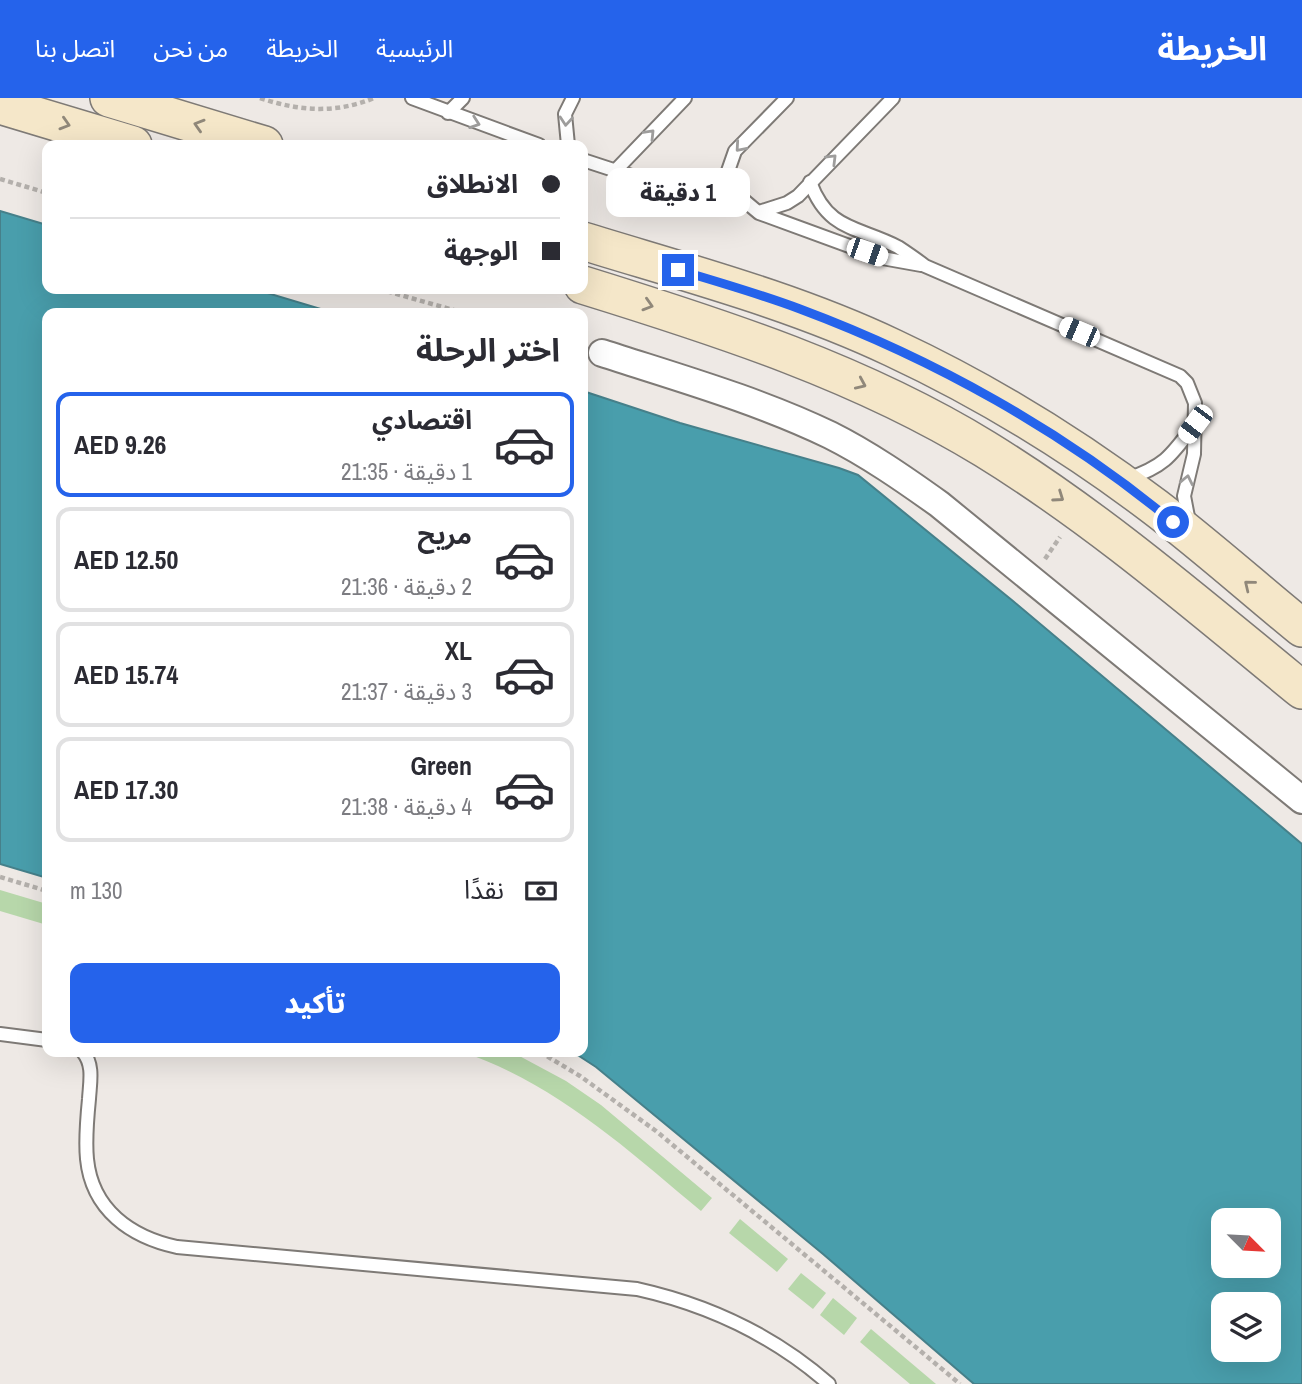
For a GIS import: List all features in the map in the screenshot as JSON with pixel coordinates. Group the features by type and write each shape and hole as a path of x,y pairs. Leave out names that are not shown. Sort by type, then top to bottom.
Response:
{"main road":[{"path":"109,98 248,140"},
{"path":"0,104 117,140"},
{"path":"588,243 786,304 891,347 936,369 1024,418 1120,482 1191,536 1302,628"},
{"path":"588,287 747,338 867,387 983,448 1038,482 1143,559 1302,690"},
{"path":"1143,559 1166,567 1209,589 1238,609 1276,642 1290,646 1302,642"}],"street":[{"path":"602,353 794,419 831,436 891,471 939,504 1302,800"}],"lane":[{"path":"412,98 526,140"},
{"path":"448,113 463,98"},
{"path":"568,140 565,114 573,98"},
{"path":"615,170 685,98"},
{"path":"787,98 735,151 728,171 734,192 759,212 883,258 925,266"},
{"path":"759,212 787,203 797,196 893,98"},
{"path":"588,162 690,195"},
{"path":"810,182 822,207 839,223 897,247 925,266 1180,376 1192,393 1195,403 1194,454 1184,496 1191,536"},
{"path":"1120,482 1160,466 1195,424"},
{"path":"0,1034 42,1039"},
{"path":"86,1057 90,1063 87,1161 92,1183 102,1203 117,1220 135,1233 155,1242 177,1247 637,1289 670,1296 733,1320 791,1353 829,1384"}],"path":[{"path":"260,98 305,109 331,110 357,105 374,98"},
{"path":"0,179 42,192"},
{"path":"397,294 446,308"},
{"path":"1044,560 1055,544"},
{"path":"0,877 42,890"},
{"path":"548,1057 592,1084 656,1131 960,1384"}],"green space":[{"path":"0,890 42,903 42,924 0,911"},
{"path":"476,1057 521,1057 566,1081 601,1105 712,1198 701,1211 589,1120 560,1100 497,1065"},
{"path":"740,1219 788,1259 777,1272 729,1233"},
{"path":"801,1273 826,1293 813,1309 788,1289"},
{"path":"833,1298 857,1318 844,1335 820,1315"},
{"path":"871,1329 936,1384 910,1384 860,1342"}],"water":[{"path":"0,211 42,224 42,294 271,294 317,308 42,308 42,877 0,864"},
{"path":"588,393 680,423 858,475 1013,601 1302,844 1302,1384 974,1384 823,1254 581,1057 588,1057"}],"route":[{"path":"678,270 798,308 936,369 1073,449 1173,522"}]}
